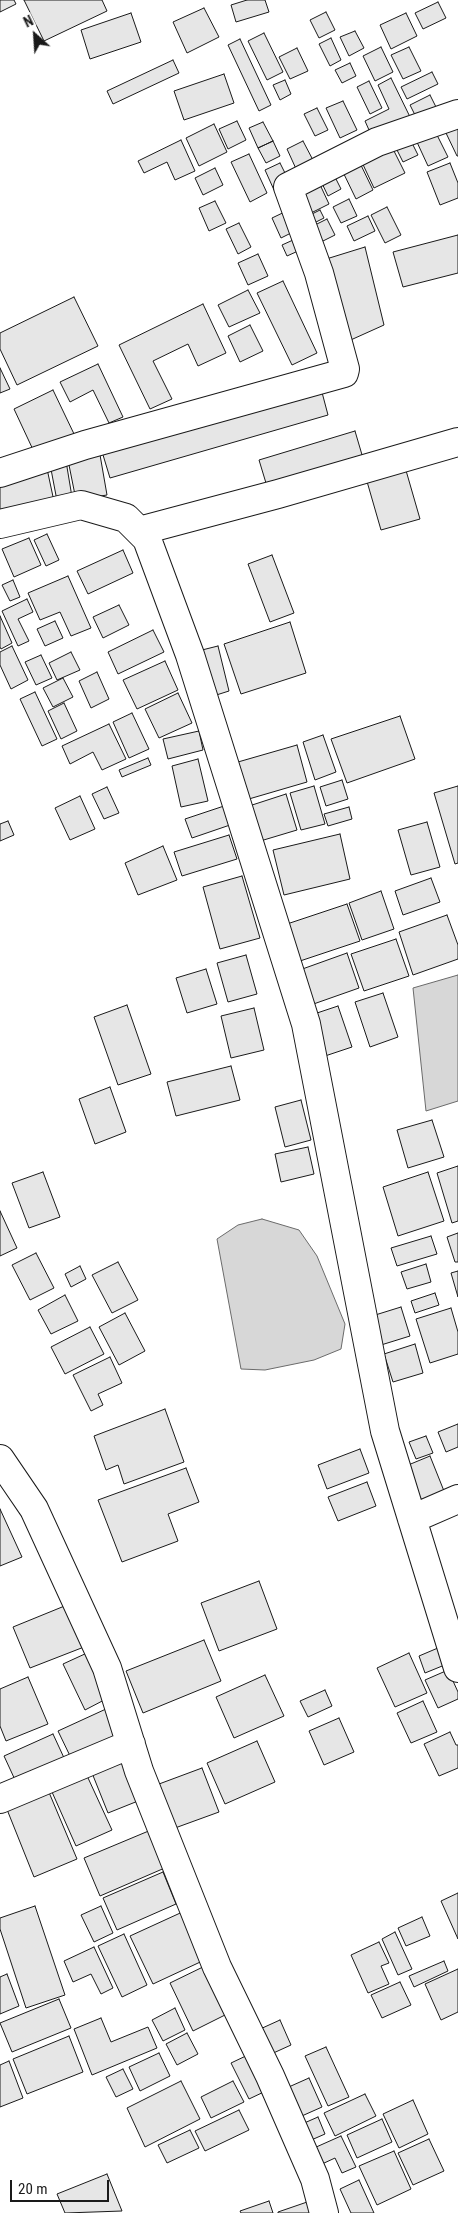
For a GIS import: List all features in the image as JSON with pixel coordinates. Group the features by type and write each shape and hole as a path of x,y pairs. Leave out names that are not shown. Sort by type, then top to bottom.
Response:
{"street":[{"path":"0,473 84,445 344,373 318,273 288,187 377,142 458,114"},
{"path":"139,531 278,494 458,442"},
{"path":"0,524 81,506 126,518 147,540 190,655 306,1024 385,1431 458,1668"},
{"path":"0,1459 34,1509 107,1668 139,1771 217,1967 315,2179 324,2213"},
{"path":"412,1519 458,1499"},
{"path":"0,1798 131,1744"}],"shaded area":[{"path":"458,975 458,1101 426,1111 413,988"},
{"path":"262,1219 299,1230 317,1256 345,1324 341,1349 314,1360 265,1370 241,1369 217,1239 238,1225"}],"building":[{"path":"0,0 14,0 16,4 0,12"},
{"path":"24,0 102,0 107,11 44,41"},
{"path":"247,0 265,0 269,12 236,22 231,5"},
{"path":"438,2 446,18 423,29 415,13"},
{"path":"204,8 219,37 187,53 173,22"},
{"path":"326,12 335,30 319,38 310,20"},
{"path":"131,13 141,42 90,59 81,30"},
{"path":"406,13 417,36 391,49 380,25"},
{"path":"355,31 364,48 349,56 340,37"},
{"path":"264,33 283,72 267,80 248,41"},
{"path":"331,38 341,60 330,66 319,44"},
{"path":"240,39 271,105 259,111 228,45"},
{"path":"381,47 393,72 375,81 363,56"},
{"path":"409,47 421,71 403,79 391,55"},
{"path":"297,48 308,71 290,79 279,57"},
{"path":"173,60 179,73 113,104 107,91"},
{"path":"350,63 356,76 342,83 335,70"},
{"path":"432,72 438,84 407,99 401,87"},
{"path":"224,74 234,103 184,120 174,91"},
{"path":"391,78 412,121 373,139 365,121 389,109 378,85"},
{"path":"285,80 291,94 280,100 273,85"},
{"path":"369,81 382,108 370,114 357,87"},
{"path":"430,95 436,107 416,117 410,105"},
{"path":"343,101 357,130 340,138 326,108"},
{"path":"317,108 328,130 315,136 304,114"},
{"path":"237,121 246,140 228,149 219,129"},
{"path":"263,122 273,141 258,148 249,128"},
{"path":"214,124 227,152 199,166 186,138"},
{"path":"458,127 458,156 457,156 446,133"},
{"path":"435,131 448,157 428,166 416,140"},
{"path":"408,135 418,155 403,162 393,142"},
{"path":"181,140 195,171 175,180 167,162 144,173 138,161"},
{"path":"273,141 280,156 266,163 258,148"},
{"path":"303,141 314,162 297,171 287,149"},
{"path":"389,141 405,173 374,188 359,156"},
{"path":"249,154 267,193 250,202 231,162"},
{"path":"358,159 373,190 356,199 341,168"},
{"path":"280,163 290,183 274,190 265,170"},
{"path":"450,163 458,183 458,198 440,205 427,172"},
{"path":"215,168 223,185 203,195 195,178"},
{"path":"332,171 341,189 328,196 319,177"},
{"path":"316,176 329,204 305,216 291,188"},
{"path":"349,199 357,216 341,223 333,207"},
{"path":"215,201 226,223 209,231 199,208"},
{"path":"387,207 401,235 385,243 371,215"},
{"path":"293,208 303,227 281,238 272,218"},
{"path":"320,210 324,218 310,225 306,217"},
{"path":"368,216 375,231 354,241 347,226"},
{"path":"327,219 335,235 317,244 309,228"},
{"path":"239,223 251,247 238,254 226,229"},
{"path":"458,235 458,273 403,287 393,252"},
{"path":"302,236 307,247 287,256 282,245"},
{"path":"365,247 384,325 344,343 323,260"},
{"path":"258,254 268,276 248,285 238,263"},
{"path":"283,281 317,353 292,365 257,293"},
{"path":"248,290 260,313 229,327 218,305"},
{"path":"74,297 98,346 17,385 0,349 0,333"},
{"path":"203,304 226,353 198,366 188,344 153,361 172,399 150,409 119,345"},
{"path":"250,325 263,351 240,362 228,336"},
{"path":"98,364 123,417 109,423 93,390 70,402 60,382"},
{"path":"0,368 10,389 0,393"},
{"path":"319,381 328,415 110,478 100,445"},
{"path":"53,390 75,436 35,454 14,409"},
{"path":"355,431 365,465 269,493 259,460"},
{"path":"99,449 107,495 76,500 67,455"},
{"path":"66,461 73,503 58,506 50,464"},
{"path":"46,464 55,506 0,518 0,477"},
{"path":"405,467 420,519 381,530 366,478"},
{"path":"47,534 59,560 46,566 34,540"},
{"path":"29,538 41,565 14,577 2,549"},
{"path":"123,550 133,573 88,594 77,571"},
{"path":"272,555 294,613 270,622 248,564"},
{"path":"68,576 91,628 71,636 60,612 40,620 28,593"},
{"path":"13,580 20,597 10,601 2,585"},
{"path":"27,599 33,612 18,619 29,641 18,646 2,611"},
{"path":"119,605 129,625 103,638 93,617"},
{"path":"0,616 12,643 1,649 0,647"},
{"path":"55,621 63,638 45,646 37,629"},
{"path":"290,622 306,673 241,694 224,644"},
{"path":"153,630 164,652 118,674 108,652"},
{"path":"12,646 28,680 11,689 0,665 0,652"},
{"path":"218,646 229,691 210,697 198,651"},
{"path":"71,652 80,670 57,680 49,663"},
{"path":"41,655 52,678 36,685 25,662"},
{"path":"165,661 178,690 137,709 123,680"},
{"path":"97,672 109,699 91,708 79,681"},
{"path":"63,678 73,697 53,707 43,688"},
{"path":"35,692 57,739 42,746 20,699"},
{"path":"178,693 192,723 159,738 145,709"},
{"path":"64,703 77,731 61,739 48,711"},
{"path":"132,713 149,749 129,758 113,722"},
{"path":"400,716 415,759 347,783 331,739"},
{"path":"109,724 126,759 102,770 93,752 70,764 62,746"},
{"path":"199,731 203,750 168,759 163,739"},
{"path":"323,735 336,772 315,780 303,742"},
{"path":"297,745 307,782 242,801 231,764"},
{"path":"148,758 151,765 122,777 119,770"},
{"path":"198,759 208,801 181,807 172,766"},
{"path":"342,780 348,799 326,806 320,787"},
{"path":"314,786 325,824 301,830 290,793"},
{"path":"458,786 458,863 455,864 434,793"},
{"path":"107,787 119,813 104,819 92,794"},
{"path":"286,794 297,830 257,842 246,807"},
{"path":"80,796 95,829 70,840 55,808"},
{"path":"224,806 230,825 192,838 185,819"},
{"path":"349,807 352,819 328,826 324,814"},
{"path":"8,821 14,835 0,841 0,824"},
{"path":"427,822 440,867 411,875 398,830"},
{"path":"340,834 350,879 284,895 273,850"},
{"path":"229,835 237,859 182,876 174,852"},
{"path":"163,846 177,880 138,895 125,863"},
{"path":"242,876 260,938 220,949 203,887"},
{"path":"431,878 440,902 403,915 395,891"},
{"path":"381,891 394,929 362,940 349,903"},
{"path":"347,904 360,941 294,963 281,926"},
{"path":"447,915 458,945 458,959 413,975 399,932"},
{"path":"396,939 409,976 364,991 351,954"},
{"path":"347,953 359,988 305,1007 294,972"},
{"path":"246,955 257,994 228,1002 217,963"},
{"path":"206,969 217,1004 187,1013 176,978"},
{"path":"383,993 398,1037 370,1047 355,1002"},
{"path":"127,1005 151,1074 118,1085 94,1017"},
{"path":"338,1006 352,1047 325,1056 311,1015"},
{"path":"254,1008 264,1050 231,1058 221,1016"},
{"path":"231,1066 240,1100 176,1116 167,1082"},
{"path":"110,1087 126,1132 95,1144 79,1099"},
{"path":"301,1100 311,1140 285,1147 275,1107"},
{"path":"432,1120 444,1157 408,1168 397,1130"},
{"path":"308,1147 314,1174 281,1182 275,1154"},
{"path":"458,1166 458,1221 452,1223 437,1173"},
{"path":"43,1172 60,1217 29,1228 12,1183"},
{"path":"428,1172 444,1221 398,1236 383,1187"},
{"path":"0,1211 17,1248 0,1256"},
{"path":"458,1233 458,1262 455,1262 447,1237"},
{"path":"431,1236 437,1254 397,1266 391,1248"},
{"path":"36,1253 54,1288 30,1300 12,1265"},
{"path":"118,1262 138,1300 112,1313 92,1275"},
{"path":"426,1264 431,1282 407,1289 401,1272"},
{"path":"80,1266 86,1279 71,1287 65,1274"},
{"path":"458,1271 458,1297 451,1273"},
{"path":"435,1293 439,1305 415,1313 411,1301"},
{"path":"65,1295 78,1321 51,1334 38,1310"},
{"path":"401,1307 410,1336 381,1345 372,1316"},
{"path":"451,1308 458,1332 458,1354 430,1363 416,1319"},
{"path":"125,1313 145,1351 119,1365 99,1327"},
{"path":"90,1327 104,1354 65,1374 51,1347"},
{"path":"415,1344 423,1373 393,1382 384,1354"},
{"path":"110,1357 122,1383 98,1394 103,1405 91,1411 73,1375"},
{"path":"165,1409 184,1462 124,1484 118,1465 106,1470 94,1436"},
{"path":"458,1424 458,1447 446,1452 438,1432"},
{"path":"426,1436 433,1453 416,1459 409,1442"},
{"path":"360,1449 369,1473 327,1489 318,1465"},
{"path":"430,1456 448,1501 419,1513 401,1468"},
{"path":"186,1468 199,1502 168,1514 178,1541 122,1562 98,1500"},
{"path":"367,1482 376,1506 338,1521 328,1497"},
{"path":"0,1509 22,1557 0,1566"},
{"path":"259,1581 277,1629 219,1651 201,1603"},
{"path":"67,1605 84,1647 30,1668 13,1627"},
{"path":"204,1640 221,1681 143,1713 126,1671"},
{"path":"445,1645 452,1662 425,1673 419,1656"},
{"path":"87,1653 108,1698 85,1710 63,1664"},
{"path":"409,1653 427,1693 395,1707 377,1668"},
{"path":"448,1670 458,1692 458,1699 438,1708 425,1680"},
{"path":"265,1675 284,1716 234,1738 216,1697"},
{"path":"28,1677 48,1724 6,1741 0,1726 0,1689"},
{"path":"325,1690 332,1706 308,1717 300,1701"},
{"path":"423,1701 437,1732 411,1743 397,1713"},
{"path":"106,1709 119,1739 72,1760 58,1731"},
{"path":"339,1718 354,1752 324,1765 309,1731"},
{"path":"450,1732 456,1745 458,1745 458,1768 439,1776 424,1744"},
{"path":"53,1734 65,1760 16,1782 4,1756"},
{"path":"257,1741 275,1782 225,1804 207,1763"},
{"path":"121,1761 138,1801 108,1813 92,1773"},
{"path":"83,1767 112,1830 76,1846 48,1783"},
{"path":"202,1768 219,1812 175,1828 159,1784"},
{"path":"48,1790 77,1859 34,1877 6,1807"},
{"path":"151,1830 167,1867 100,1896 84,1858"},
{"path":"163,1872 176,1904 117,1930 103,1898"},
{"path":"458,1893 458,1939 441,1901"},
{"path":"35,1906 65,1995 26,2008 0,1929 0,1918"},
{"path":"101,1906 113,1933 94,1942 81,1915"},
{"path":"189,1909 211,1957 153,1984 130,1936"},
{"path":"422,1917 430,1936 406,1946 398,1928"},
{"path":"395,1932 412,1969 398,1975 382,1939"},
{"path":"124,1934 147,1985 122,1997 98,1946"},
{"path":"379,1942 389,1963 381,1966 389,1984 368,1993 351,1955"},
{"path":"94,1947 113,1988 101,1994 91,1974 73,1982 64,1961"},
{"path":"444,1961 448,1971 414,1987 409,1976"},
{"path":"207,1965 231,2012 193,2031 170,1983"},
{"path":"458,1969 458,2012 441,2020 425,1984"},
{"path":"7,1974 19,2006 0,2014 0,1977"},
{"path":"400,1982 411,2005 382,2018 371,1995"},
{"path":"59,1999 71,2028 12,2052 0,2023"},
{"path":"175,2008 185,2030 163,2041 152,2020"},
{"path":"101,2018 111,2042 148,2027 157,2048 92,2075 74,2029"},
{"path":"280,2020 291,2045 269,2055 258,2030"},
{"path":"187,2033 198,2054 177,2065 166,2044"},
{"path":"69,2036 83,2072 27,2094 13,2059"},
{"path":"326,2047 349,2097 328,2106 305,2056"},
{"path":"159,2053 170,2076 140,2091 129,2067"},
{"path":"250,2054 268,2090 249,2099 231,2063"},
{"path":"9,2061 23,2098 0,2107 0,2065"},
{"path":"123,2069 133,2089 116,2097 106,2077"},
{"path":"309,2078 322,2107 295,2119 282,2090"},
{"path":"181,2081 200,2119 145,2147 127,2108"},
{"path":"233,2081 244,2102 211,2118 201,2097"},
{"path":"365,2094 376,2116 335,2136 324,2113"},
{"path":"413,2100 428,2134 399,2148 383,2114"},
{"path":"239,2110 249,2130 205,2151 195,2131"},
{"path":"318,2117 325,2134 309,2141 302,2124"},
{"path":"382,2119 392,2142 357,2158 347,2135"},
{"path":"190,2130 199,2148 167,2163 158,2145"},
{"path":"341,2136 356,2167 342,2173 335,2158 322,2164 314,2148"},
{"path":"429,2139 444,2171 413,2185 398,2153"},
{"path":"394,2151 411,2189 377,2205 359,2166"},
{"path":"107,2174 122,2211 65,2213 57,2194"},
{"path":"359,2180 374,2213 351,2213 340,2189"},
{"path":"313,2200 318,2213 278,2213 278,2212"},
{"path":"269,2201 273,2213 241,2213 240,2211"}]}
